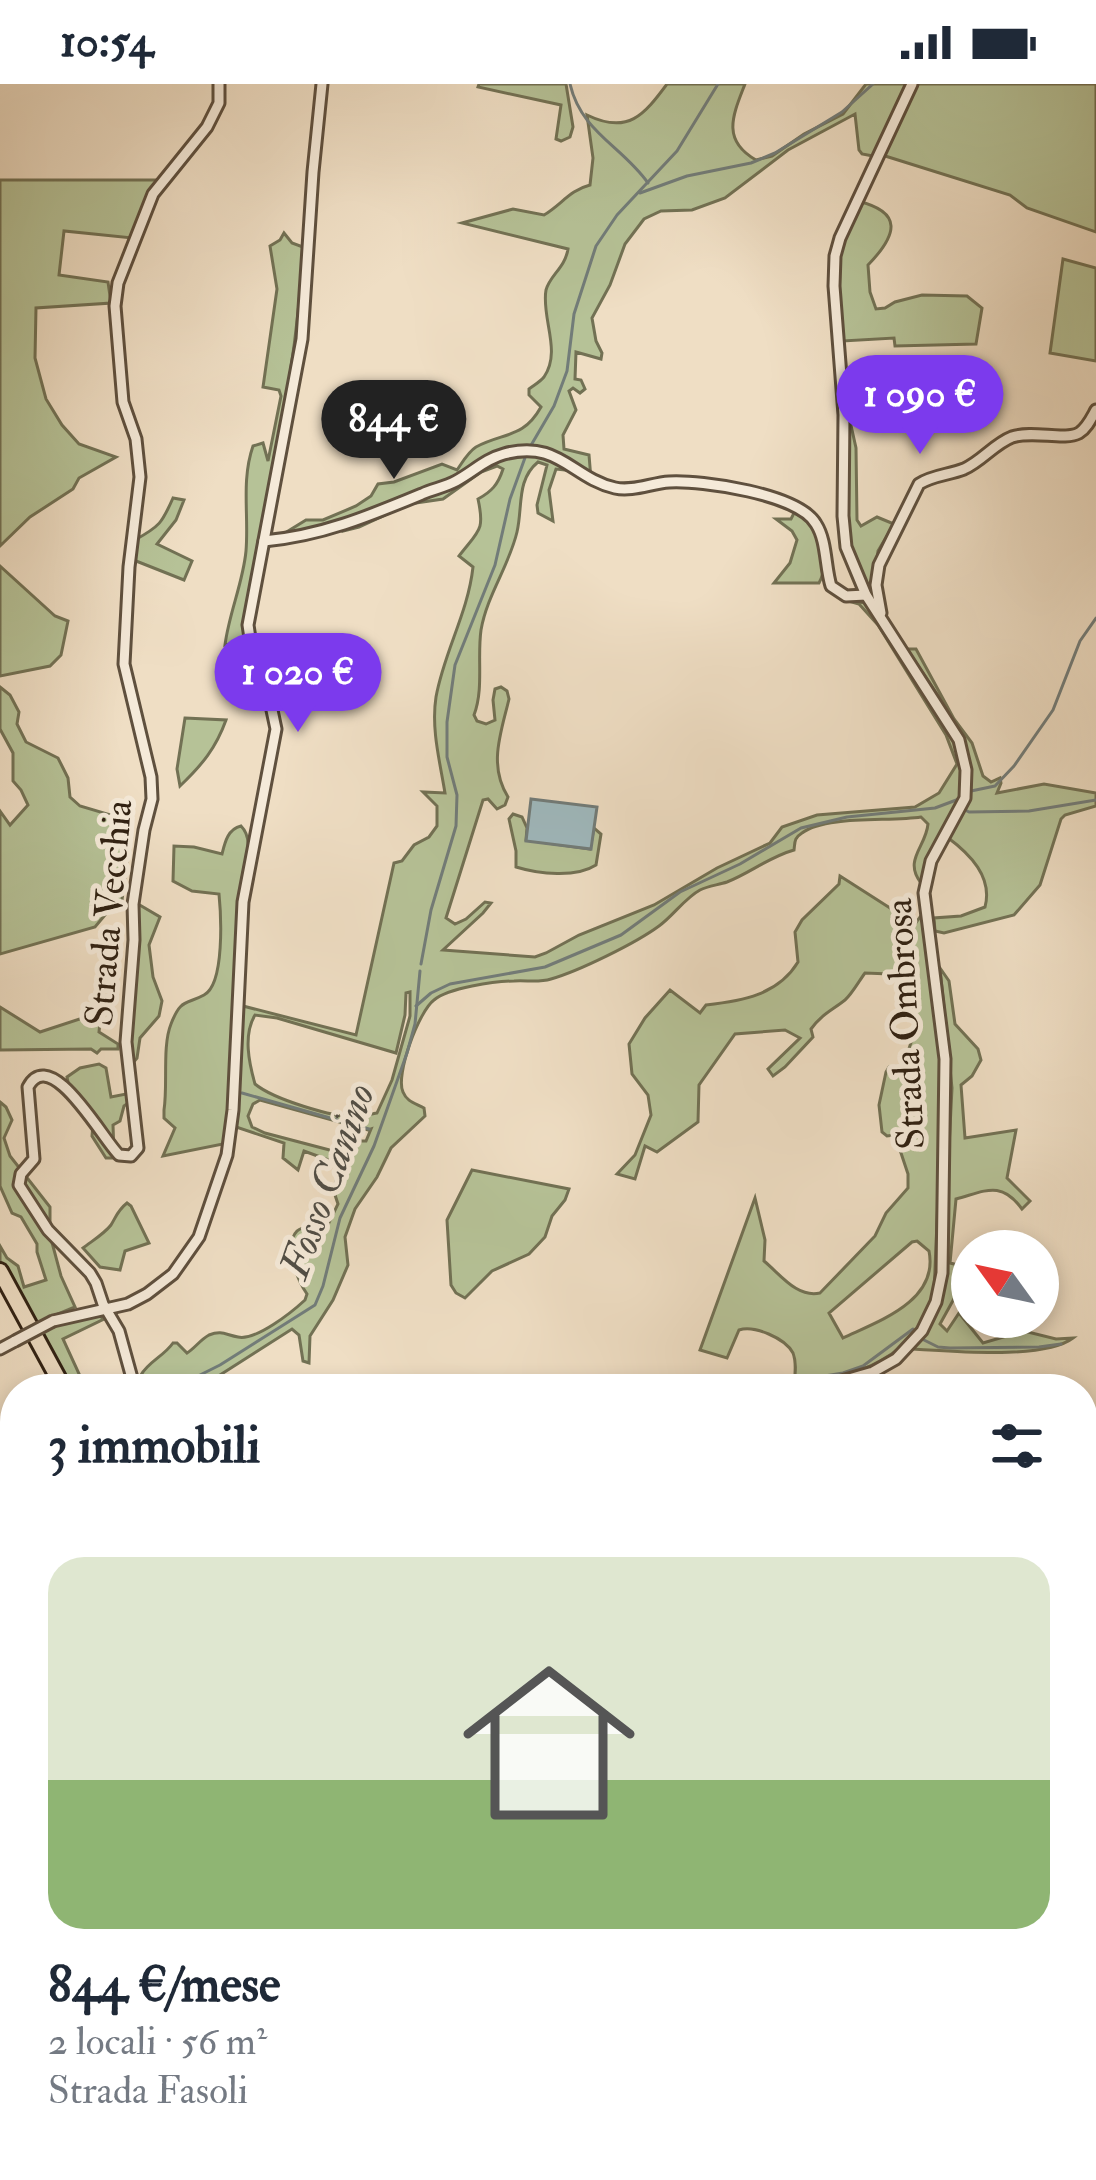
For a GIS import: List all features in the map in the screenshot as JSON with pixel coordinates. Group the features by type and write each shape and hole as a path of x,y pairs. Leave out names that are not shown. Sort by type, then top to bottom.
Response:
{"highway":[{"path":"0,1271 56,1374"}],"street":[{"name":"Strada Vecchia","path":"108,1311 90,1273 48,1230 19,1179 34,1159 28,1087 39,1074 51,1076 72,1094 119,1155 131,1156 138,1148 126,1042 133,904 152,799 124,664 140,477 136,439 123,401 115,306 118,283 153,194 207,128 219,103 219,84"},
{"path":"0,1349 52,1321 108,1311 147,1294 171,1276 190,1252 227,1155 243,902 276,729 249,640 252,602 302,339 322,84"},
{"path":"264,541 333,530 455,482 494,457 534,451 550,454 611,487 695,483 793,506 810,516 819,530 831,586 846,596 866,596 850,559 844,527 844,415 834,270 844,227 912,84"},
{"path":"881,615 876,585 879,565 919,484 967,468 1011,438 1076,434 1096,410"},
{"name":"Strada Ombrosa","path":"866,596 959,740 966,770 965,798 931,861 924,893 945,1059 942,1273 929,1318 905,1352 866,1374"},
{"path":"108,1311 131,1374"}],"green space":[{"path":"479,84 566,84 573,127 570,137 556,139 561,105"},
{"path":"667,84 745,84 734,116 734,135 756,160 772,156 843,114 866,84 907,84 873,156 859,150 855,114 788,150 725,198 644,219 625,244 592,318 601,359 576,352 575,379 585,389 569,391 576,410 563,435 564,449 589,455 591,479 556,469 549,490 553,521 538,513 537,505 547,465 538,462 531,469 523,485 513,545 484,617 474,715 486,724 495,720 495,689 507,691 497,761 508,797 497,809 483,800 446,918 455,924 485,902 491,903 443,950 535,957 654,905 770,843 782,827 817,815 915,807 939,793 957,764 946,735 878,625 859,604 845,600 866,603 955,740 963,776 960,801 936,841 921,883 914,867 928,824 921,817 813,827 799,835 794,850 700,890 649,933 591,963 546,980 484,984 434,1000 410,1044 401,1084 405,1095 424,1108 425,1116 391,1148 355,1209 345,1237 348,1265 310,1336 309,1363 303,1361 299,1335 292,1329 222,1374 142,1374 173,1343 187,1353 213,1334 254,1335 305,1300 307,1294 293,1263 293,1237 307,1226 325,1231 338,1204 333,1189 342,1165 304,1151 298,1170 283,1158 284,1143 236,1127 243,1006 356,1035 394,863 402,861 437,826 437,806 423,792 445,793 435,709 473,567 459,556 479,530 478,499 494,487 503,469 497,466 481,472 443,499 409,504 359,527 343,531 343,525 280,536 306,520 323,520 356,506 378,484 442,464 457,470 476,447 520,430 534,417 541,407 529,389 544,377 551,356 546,290 568,249 462,223 513,209 544,215 590,185 593,158 587,115 614,123 642,113","holes":["410,992 410,1016 377,1113 358,1117 320,1111 255,1084 248,1040 255,1015 396,1053 406,993","260,1100 368,1130 366,1141 350,1141 341,1153 265,1133 252,1127 248,1116"]},
{"path":"915,84 1096,84 1096,232 1027,208 1010,195 882,155"},
{"path":"0,180 159,180 132,238 64,231 59,275 108,282 111,303 36,308 35,358 46,399 79,444 116,457 79,478 73,489 30,517 0,546"},
{"path":"857,201 883,211 891,226 885,244 868,265 876,309 922,295 967,296 982,308 976,344 895,346 894,338 843,341 836,304 836,261"},
{"path":"284,233 303,247 293,351 244,641 225,645 246,551 249,459 253,446 263,443 268,461 281,396 279,390 263,387 277,289 270,246"},
{"path":"1063,259 1096,268 1096,361 1050,353"},
{"path":"848,412 856,448 857,520 861,526 877,517 894,524 878,551 873,591 860,574 847,530"},
{"path":"173,498 184,500 176,520 157,544 192,561 184,580 131,559 135,540 159,523"},
{"path":"794,513 811,525 821,544 824,564 819,583 774,583 790,563 797,540 776,519 791,519"},
{"path":"0,566 55,616 68,621 61,655 50,666 0,676"},
{"path":"907,649 916,649 972,743 983,776 991,782 1000,778 997,793 1044,784 1096,793 1096,806 1061,819 1040,885 1014,915 944,933 935,931 934,918 961,916 985,907 987,896 983,876 947,837 970,785 966,751 949,714"},
{"path":"0,687 19,712 17,724 26,742 58,758 68,778 70,797 80,806 131,821 121,907 110,909 95,927 0,954 0,811 10,825 28,805 13,781 13,753 0,729"},
{"path":"185,718 226,720 207,756 180,786 177,769"},
{"path":"513,814 522,817 526,840 590,849 594,828 601,834 596,865 557,873 516,867 509,819"},
{"path":"241,826 248,844 239,911 227,1134 223,1144 163,1156 175,1128 164,1118 168,1033 181,1006 211,988 220,948 219,894 192,891 173,881 174,846 222,854 230,833"},
{"path":"840,876 915,924 925,910 944,1059 934,1292 926,1314 899,1348 848,1374 795,1374 793,1353 783,1342 753,1329 739,1330 727,1358 700,1350 755,1198 765,1240 764,1261 790,1284 812,1294 820,1293 875,1236 886,1213 908,1188 895,1135 882,1132 879,1105 886,1072 901,1066 914,1029 912,1007 890,974 865,973 848,997 815,1024 813,1037 773,1076 768,1069 800,1038 785,1030 735,1034 699,1085 698,1122 657,1152 645,1146 635,1179 617,1174 635,1155 651,1115 648,1095 632,1074 629,1044 645,1018 670,990 700,1013 706,1005 770,989 798,962 795,932 839,884","holes":["912,1242 929,1251 925,1283 903,1307 843,1338 829,1313"]},
{"path":"138,904 160,917 149,945 162,1001 159,1016 140,1038 132,1064 129,1026"},
{"path":"940,968 949,981 955,1024 978,1049 981,1060 961,1085 965,1138 1016,1130 1007,1178 1030,1201 1022,1209 1007,1194 992,1190 956,1199 951,1304 940,1324 947,1331 951,1325 951,1338 979,1338 983,1343 1000,1338 1073,1338 1059,1345 997,1352 913,1349 942,1286 952,1088"},
{"path":"0,1007 40,1032 101,1012 99,1032 118,1044 118,1049 97,1053 91,1049 0,1050"},
{"path":"99,1064 106,1068 111,1097 131,1093 120,1121 113,1125 114,1153 122,1158 106,1158 92,1136 93,1124 71,1097 67,1077"},
{"path":"0,1102 12,1120 4,1138 10,1156 50,1207 50,1235 75,1307 34,1324 0,1261 0,1246 18,1266 24,1287 46,1280 37,1244 21,1217 12,1213 0,1186"},
{"path":"472,1170 569,1189 545,1237 529,1254 492,1271 465,1298 451,1285 447,1220"},
{"path":"127,1203 149,1243 125,1251 120,1270 100,1267 83,1248 108,1228"},
{"path":"98,1315 104,1319 63,1339 79,1374 61,1374 39,1332 60,1321"}],"water":[{"path":"531,799 597,807 591,849 526,841"}],"waterway":[{"path":"570,84 583,115 648,183"},
{"name":"Fosso Canino","path":"530,447 554,406 567,371 574,314 596,246 617,215 677,151 718,84"},
{"path":"640,193 775,153 842,112 873,84"},
{"name":"Fosso Canino","path":"421,964 456,826 457,795 447,757 455,665 495,565 526,455"},
{"path":"971,791 995,786 1014,766 1053,710 1080,641 1096,618"},
{"path":"416,1006 450,984 545,967 621,935 680,892 801,828 847,817 935,808 959,799"},
{"path":"965,810 1029,811 1096,800"},
{"name":"Fosso Canino","path":"202,1374 315,1305 340,1218 374,1146 407,1053 420,971"},
{"path":"242,1093 369,1129"},
{"path":"837,1374 863,1366 913,1329"},
{"path":"922,1339 950,1348 1061,1344"}]}
